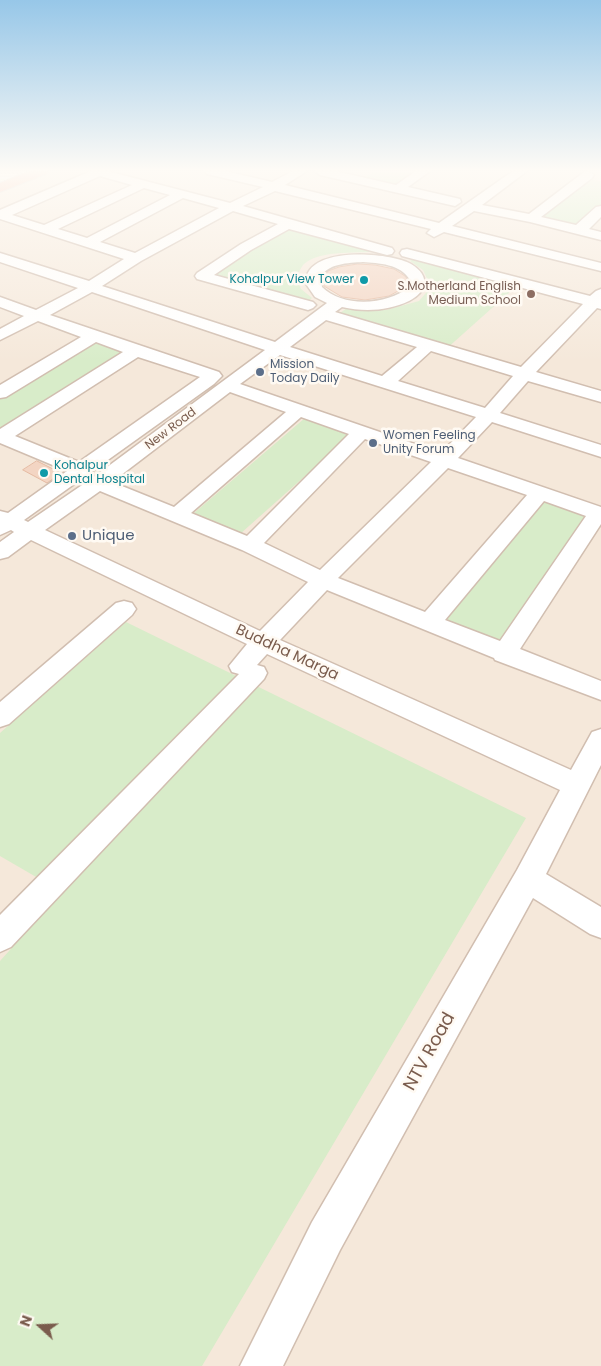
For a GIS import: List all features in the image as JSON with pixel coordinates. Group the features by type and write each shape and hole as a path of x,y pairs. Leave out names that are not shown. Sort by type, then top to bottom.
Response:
{"street":[{"path":"60,235 136,258"},
{"path":"88,243 104,235"},
{"path":"0,334 90,287 136,258 179,235"},
{"path":"268,235 202,276 323,304 429,345 601,397"},
{"path":"324,235 392,254 598,300"},
{"path":"323,304 312,282 313,276 318,270 336,261 392,254 428,235"},
{"path":"473,235 601,267"},
{"path":"323,304 371,305 392,302 408,296 417,288 417,279 392,254"},
{"path":"0,256 260,343 601,451"},
{"path":"0,937 248,670 263,642 446,459 488,416 524,374 598,300"},
{"path":"0,302 299,410 446,459 599,514 504,654"},
{"name":"New Road","path":"221,381 260,343 323,304"},
{"name":"New Road","path":"0,552 9,525 89,477 221,381 279,348 323,304"},
{"path":"0,393 94,336"},
{"path":"385,383 429,345"},
{"path":"1,436 136,351"},
{"path":"177,515 299,410"},
{"path":"250,545 362,432"},
{"path":"1,436 89,477 250,545 323,580 430,622 504,654 601,691"},
{"path":"430,622 539,494"},
{"name":"Buddha Marga","path":"9,525 576,785"},
{"path":"0,717 124,609"},
{"name":"NTV Road","path":"261,1366 326,1236 528,879 601,739"},
{"path":"528,879 601,924"}],"shaded area":[{"path":"0,235 601,235 601,1366 0,1366"}],"green space":[{"path":"275,235 322,235 383,251 331,254 311,259 304,264 296,278 301,289 312,298 304,304 211,275"},
{"path":"415,256 520,283 445,350 336,316 347,308 386,310 419,301 431,287 423,270 410,261"},
{"path":"90,340 127,354 0,433 0,395"},
{"path":"305,418 350,436 240,534 194,513"},
{"path":"541,499 589,514 499,648 440,621"},
{"path":"126,622 526,818 202,1366 0,1366 0,961 62,892 0,856 0,733"}],"building":[{"name":"Kohalpur View Tower","path":"358,264 394,269 405,276 408,280 407,286 389,296 365,300 342,297 324,286 322,279 328,271"},
{"name":"Kohalpur Dental Hospital","path":"37,461 61,473 47,483 23,470"}],"place":[{"name":"Kohalpur View Tower","path":"364,280"},
{"name":"S.Motherland English Medium School","path":"531,294"},
{"name":"Mission Today Daily","path":"260,372"},
{"name":"Women Feeling Unity Forum","path":"373,443"},
{"name":"Kohalpur Dental Hospital","path":"44,473"},
{"name":"Unique","path":"72,536"}]}
